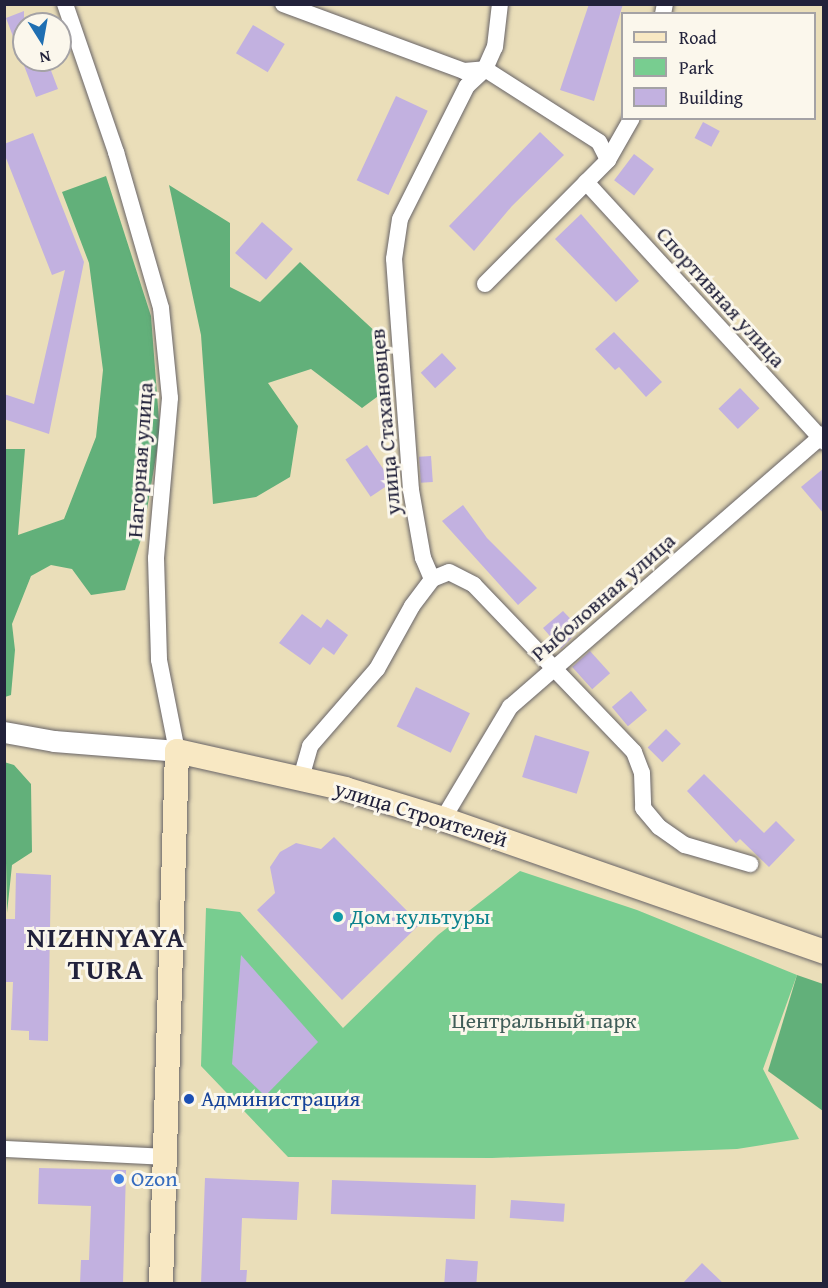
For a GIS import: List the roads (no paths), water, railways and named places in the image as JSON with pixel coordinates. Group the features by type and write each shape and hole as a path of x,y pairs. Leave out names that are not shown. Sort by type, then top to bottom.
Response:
{"main road":[{"name":"улица Строителей","path":"177,751 301,778 443,819 824,952"},
{"path":"161,1284 177,751"}],"street":[{"name":"Нагорная улица","path":"65,4 116,152 162,318 170,398 156,558 159,649 177,751"},
{"path":"283,4 464,70 485,69 598,142 608,160"},
{"path":"485,69 495,47 500,4"},
{"name":"улица Стахановцев","path":"432,579 423,558 411,490 394,259 400,219 467,86 485,69"},
{"path":"485,284 608,160 631,120"},
{"name":"Спортивная улица","path":"586,182 822,438"},
{"name":"Рыболовная улица","path":"443,819 510,707 822,438"},
{"path":"301,778 310,746 377,669 412,606 432,579 449,572 474,585 634,752 642,773 643,808 659,827 685,845 750,864"},
{"name":"улица Строителей","path":"4,732 54,741 177,751"},
{"path":"4,1149 165,1157"}],"place":[{"name":"Дом культуры","path":"338,917"},
{"name":"Администрация","path":"189,1099"},
{"name":"Ozon","path":"119,1179"}],"district":[{"name":"NIZHNYAYA TURA","path":"106,953"}],"park label":[{"name":"Центральный парк","path":"544,1021"}]}
